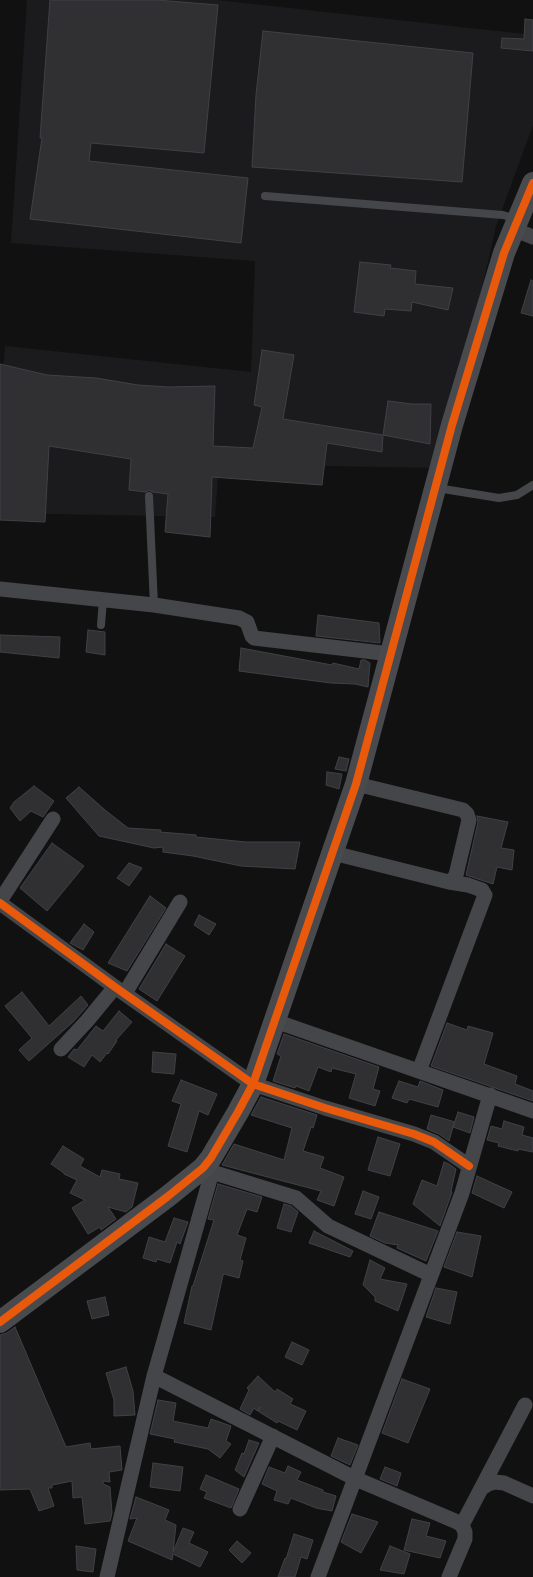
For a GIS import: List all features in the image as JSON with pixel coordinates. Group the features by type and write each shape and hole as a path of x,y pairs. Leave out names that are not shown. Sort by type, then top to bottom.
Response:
{"street":[{"path":"107,1577 154,1376 211,1158 252,1084 356,784 435,488 504,253 522,229 533,183"},
{"path":"0,589 154,605 242,618 247,622 253,638 256,639 391,654"},
{"path":"356,784 463,810 467,814 469,820 456,875 452,881"},
{"path":"53,818 0,902 252,1084 414,1134 434,1142 469,1166"},
{"path":"333,853 452,881 482,890 484,895 419,1071"},
{"path":"61,1049 120,990 180,902"},
{"path":"275,1021 533,1111"},
{"path":"318,1577 462,1193 490,1095"},
{"path":"208,1170 296,1198 328,1226 431,1275"},
{"path":"0,1322 167,1198 208,1170"},
{"path":"154,1376 356,1478 462,1525 465,1539 449,1577"},
{"path":"462,1525 525,1405"},
{"path":"240,1509 273,1436"},
{"path":"482,1488 495,1482 504,1483 533,1496"}],"lane":[{"path":"265,196 503,215 522,229"},
{"path":"435,488 500,498 517,495 533,485"},
{"path":"149,496 154,605"},
{"path":"101,626 103,600"}],"shaded area":[{"path":"27,0 217,0 533,35 533,125 496,226 441,468 219,464 215,517 0,513 0,412 5,346 251,372 255,261 11,243"}],"building":[{"path":"50,0 157,0 218,5 204,153 91,143 89,161 248,178 241,243 30,219 42,138 40,138"},
{"path":"525,19 533,20 533,51 501,48 502,38 524,39"},
{"path":"263,31 473,53 462,182 252,167 256,95"},
{"path":"360,262 391,265 390,268 416,271 415,284 453,288 448,310 412,302 411,311 385,309 384,316 354,312"},
{"path":"531,280 533,281 533,316 521,313"},
{"path":"262,350 294,355 283,419 383,435 382,452 327,443 322,485 212,477 210,537 165,532 168,494 149,490 146,492 129,490 131,459 49,446 45,522 0,520 0,364 47,375 96,378 138,385 169,387 215,386 213,446 253,448 262,407 254,405"},
{"path":"388,401 431,404 430,444 383,435"},
{"path":"318,615 379,623 380,643 316,636"},
{"path":"88,630 105,632 105,655 86,652"},
{"path":"0,635 60,637 59,658 0,652"},
{"path":"241,648 359,669 361,660 365,660 370,663 368,687 239,671"},
{"path":"339,757 349,759 346,771 335,769"},
{"path":"327,772 342,774 339,789 326,785"},
{"path":"34,786 54,801 43,817 31,811 20,821 10,808 14,802"},
{"path":"79,787 128,828 161,830 160,832 246,842 300,842 295,869 241,866 163,852 163,847 154,848 99,836 66,798"},
{"path":"477,816 508,822 501,848 514,850 512,870 497,867 493,884 466,875 478,822"},
{"path":"52,843 84,866 47,911 20,888"},
{"path":"129,863 142,868 129,886 117,878"},
{"path":"150,896 166,908 127,971 108,963"},
{"path":"199,915 216,924 209,935 194,925"},
{"path":"84,924 94,932 83,950 70,943"},
{"path":"166,944 185,956 157,1001 139,989"},
{"path":"22,992 49,1026 81,996 88,1005 73,1022 29,1061 19,1050 32,1038 5,1006"},
{"path":"119,1011 132,1022 100,1062 92,1055 84,1067 68,1057 74,1049 77,1050 96,1026 103,1031"},
{"path":"447,1023 467,1030 468,1026 493,1033 484,1064 517,1076 515,1084 533,1091 533,1101 431,1066"},
{"path":"284,1034 379,1067 373,1089 380,1091 375,1106 349,1098 356,1074 332,1068 331,1072 318,1067 309,1091 273,1081 281,1056 277,1054"},
{"path":"153,1052 176,1054 174,1074 152,1072"},
{"path":"181,1080 217,1094 208,1115 199,1111 187,1152 168,1146 181,1104 172,1101"},
{"path":"399,1081 418,1087 420,1081 443,1090 438,1107 409,1099 407,1103 392,1098"},
{"path":"261,1097 317,1115 303,1151 324,1157 320,1168 344,1177 334,1206 317,1200 321,1191 222,1165 234,1144 284,1160 292,1128 251,1115"},
{"path":"458,1112 474,1117 470,1133 453,1127 449,1141 427,1129 431,1115 455,1122"},
{"path":"504,1121 524,1127 522,1135 533,1138 533,1152 518,1149 518,1151 498,1146 499,1143 487,1140 491,1126 502,1129"},
{"path":"378,1137 400,1144 390,1176 368,1170"},
{"path":"63,1146 84,1159 80,1166 100,1177 102,1170 120,1174 119,1179 138,1183 132,1207 126,1212 108,1207 116,1219 101,1230 100,1227 88,1234 72,1208 85,1200 70,1193 77,1180 64,1174 51,1164"},
{"path":"444,1162 456,1169 452,1192 440,1226 413,1204 422,1180 437,1186"},
{"path":"477,1176 512,1192 504,1208 472,1193"},
{"path":"218,1184 262,1197 257,1212 247,1209 237,1235 246,1238 240,1260 243,1261 239,1278 223,1275 211,1330 184,1323 192,1286 214,1220 208,1219"},
{"path":"363,1191 379,1197 371,1219 355,1214"},
{"path":"284,1204 291,1206 298,1212 291,1232 277,1228"},
{"path":"379,1212 438,1231 426,1261 397,1248 398,1245 385,1243 370,1236"},
{"path":"174,1218 188,1222 180,1244 177,1242 170,1263 157,1259 156,1262 143,1258 149,1237 165,1242"},
{"path":"314,1231 353,1251 350,1257 309,1243"},
{"path":"457,1232 481,1236 472,1277 444,1267"},
{"path":"370,1260 385,1268 380,1279 407,1284 398,1311 375,1301 375,1297 363,1285"},
{"path":"436,1288 457,1292 450,1324 426,1317"},
{"path":"105,1297 109,1315 92,1319 87,1301"},
{"path":"15,1327 66,1447 90,1443 91,1449 120,1446 122,1470 109,1472 110,1482 103,1481 103,1484 110,1487 112,1513 110,1521 85,1524 82,1497 73,1498 72,1481 52,1485 52,1488 48,1488 54,1506 39,1511 30,1489 0,1490 0,1335 7,1333"},
{"path":"292,1342 309,1350 302,1365 285,1357"},
{"path":"126,1367 133,1391 135,1415 114,1416 114,1400 106,1373"},
{"path":"258,1376 275,1392 277,1389 293,1399 290,1404 306,1411 297,1430 278,1421 277,1423 258,1411 260,1407 257,1411 254,1408 250,1415 240,1409 249,1390 247,1388"},
{"path":"402,1379 430,1389 408,1443 382,1433"},
{"path":"158,1400 176,1403 173,1421 208,1428 211,1419 231,1426 226,1441 231,1444 220,1458 208,1449 174,1442 175,1439 150,1434"},
{"path":"338,1438 358,1445 350,1465 331,1456"},
{"path":"249,1440 259,1443 244,1477 235,1470"},
{"path":"153,1463 183,1467 180,1491 150,1487"},
{"path":"288,1466 301,1472 297,1480 336,1496 332,1511 316,1508 291,1498 288,1504 274,1500 277,1491 262,1484 269,1467 285,1473"},
{"path":"385,1467 401,1473 397,1486 380,1479"},
{"path":"206,1475 239,1489 231,1508 204,1498 207,1492 200,1489"},
{"path":"136,1497 169,1510 165,1520 176,1525 173,1552 183,1528 194,1532 189,1543 208,1552 200,1567 173,1554 172,1560 128,1541 137,1518 130,1519"},
{"path":"352,1514 378,1522 361,1553 341,1542"},
{"path":"412,1519 430,1523 426,1536 446,1541 440,1558 404,1550"},
{"path":"294,1534 313,1540 307,1559 301,1557 295,1577 278,1577 286,1559"},
{"path":"237,1541 251,1553 242,1563 229,1550"},
{"path":"76,1546 96,1549 93,1572 77,1570"},
{"path":"390,1546 410,1554 404,1574 380,1570"}],"cycle path":[{"path":"0,1322 203,1168 211,1158 253,1084 356,784 452,425 504,253 533,183"},
{"path":"0,903 253,1084 325,1108 414,1134 434,1142 469,1166"}]}
